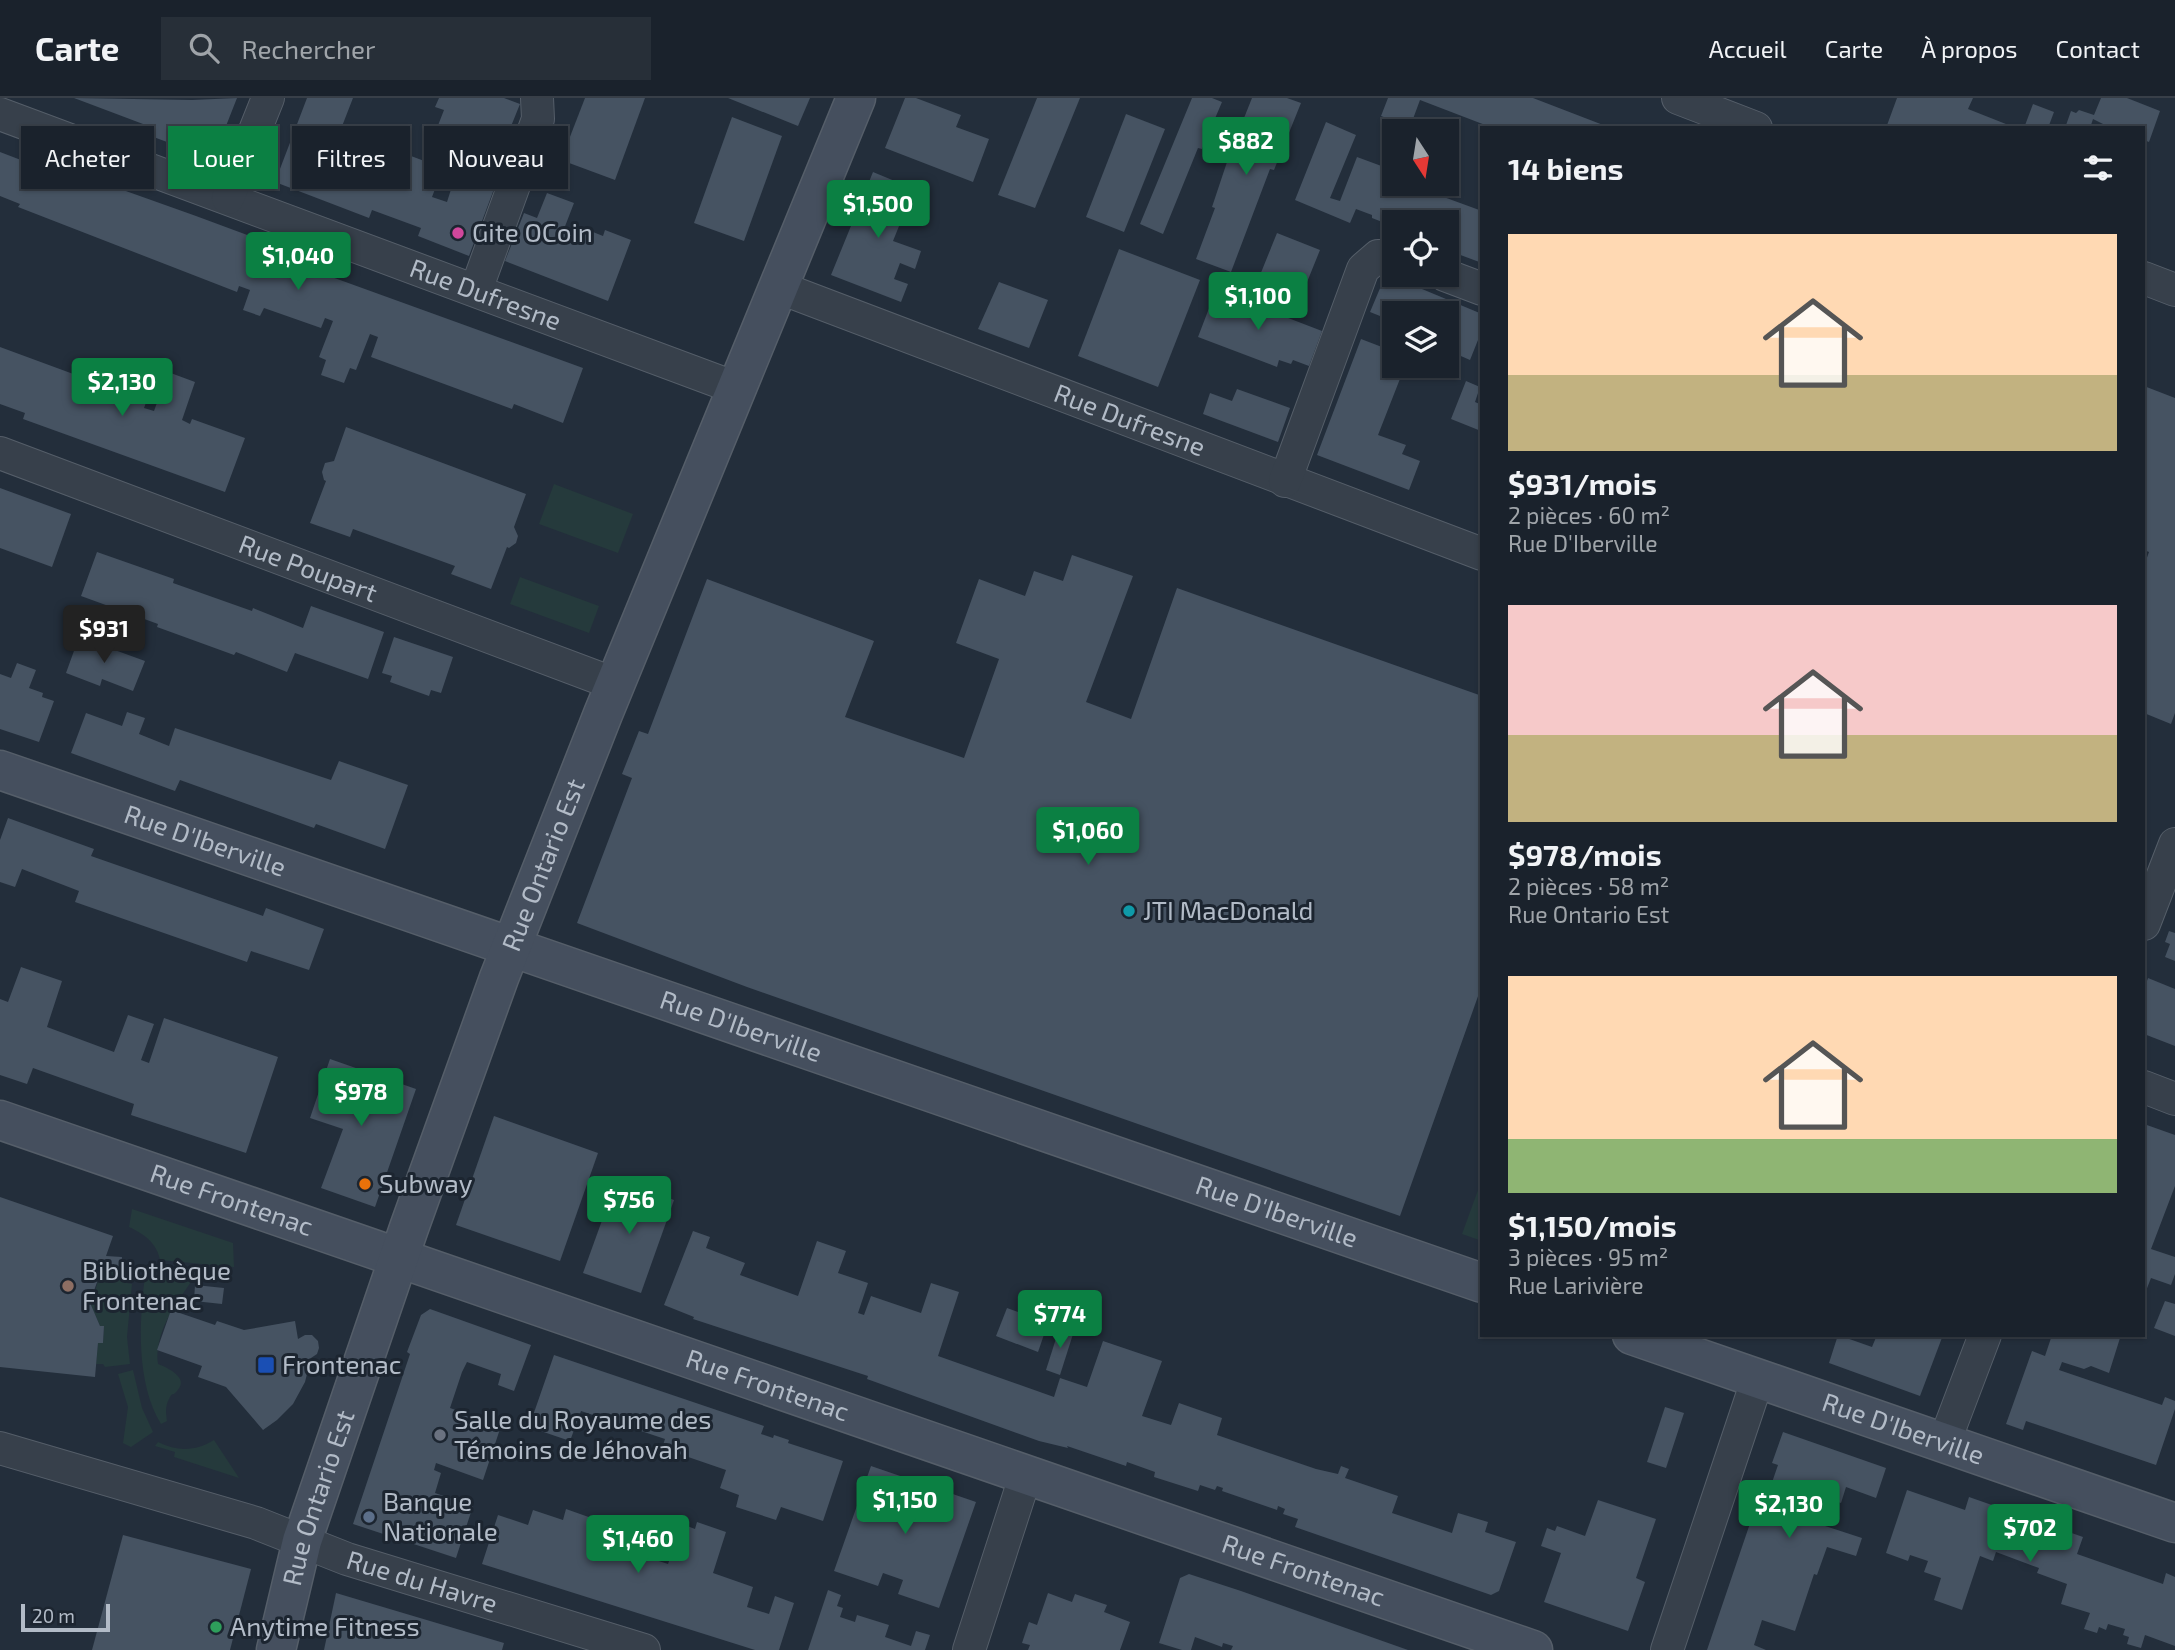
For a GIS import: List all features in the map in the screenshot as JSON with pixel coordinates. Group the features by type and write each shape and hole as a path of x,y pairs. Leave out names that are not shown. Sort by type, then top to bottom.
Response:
{"main road":[{"name":"Rue Ontario Est","path":"276,1650 302,1541 399,1257 511,946 615,684 856,98"},
{"name":"Rue D'Iberville","path":"0,770 1480,1282"},
{"name":"Rue Frontenac","path":"0,1120 1534,1650"},
{"name":"Rue D'Iberville","path":"1638,1337 2175,1523"}],"street":[{"path":"228,198 268,98"},
{"path":"476,290 538,119 537,98"},
{"path":"1678,98 1745,119"},
{"name":"Rue Dufresne","path":"12,110 228,198 736,388"},
{"path":"1285,481 1363,269 1378,256 1382,256"},
{"path":"2145,278 2175,290"},
{"path":"1459,280 1480,288"},
{"name":"Rue Dufresne","path":"778,287 1480,553"},
{"name":"Rue Poupart","path":"0,453 615,684"},
{"path":"2145,919 2175,844"},
{"path":"2145,1087 2175,1099"},
{"path":"1944,1443 1984,1337"},
{"path":"1667,1650 1758,1378"},
{"name":"Rue du Havre","path":"0,1448 256,1524 372,1567 644,1650"},
{"path":"969,1650 1026,1474"}],"green space":[{"path":"554,484 633,514 618,553 539,524"},
{"path":"520,577 599,606 589,633 510,604"},
{"path":"1480,1184 1480,1240 1462,1234"},
{"path":"132,1209 233,1243 234,1267 160,1260 149,1240 129,1227"},
{"path":"101,1271 127,1273 127,1283 132,1284 127,1337 130,1364 105,1367 103,1364 96,1364 98,1343 103,1343 104,1326 100,1326 91,1305"},
{"path":"145,1276 191,1282 172,1311 159,1342 158,1364 176,1374 181,1382 168,1402 167,1421 161,1424 153,1408 143,1371 141,1312"},
{"path":"133,1370 142,1408 153,1432 131,1447 123,1443 128,1407 118,1374"},
{"path":"214,1440 239,1478 174,1457 175,1452 155,1446 158,1442 187,1449"}],"building":[{"path":"74,98 237,98 226,126 168,126 168,142 154,137 154,126 142,126 143,124"},
{"path":"307,98 353,98 342,126 296,126"},
{"path":"439,98 504,98 520,104 511,126 438,126 444,110 435,107"},
{"path":"585,98 645,98 615,180 568,163 568,142"},
{"path":"728,98 810,98 798,126"},
{"path":"905,98 916,98 961,115 956,127 989,139 973,182 885,148"},
{"path":"1037,98 1080,98 1035,208 998,195"},
{"path":"1192,98 1212,98 1222,102 1202,149 1198,148 1163,234 1140,224"},
{"path":"1252,98 1287,98 1301,103 1274,170 1270,169 1231,272 1196,259 1215,208 1212,207 1230,153"},
{"path":"1388,98 1533,98 1606,126 1488,126 1420,100 1413,119 1389,119 1381,116"},
{"path":"1897,98 1973,98 1968,109 2011,126 1887,126"},
{"path":"2101,98 2127,98 2160,111 2149,142 2145,140 2145,126 2107,126 2093,119 2091,126 2066,126 2071,111 2076,113 2079,110 2094,115"},
{"path":"2033,104 2054,112 2049,126 2025,126"},
{"path":"1126,114 1165,129 1124,232 1086,217"},
{"path":"732,117 782,136 744,241 694,223"},
{"path":"1326,122 1356,135 1330,198 1340,201 1357,157 1382,166 1382,196 1441,196 1480,210 1480,262 1459,254 1459,210 1382,210 1382,222 1356,209 1350,223 1295,200"},
{"path":"292,137 292,189 278,183 278,174"},
{"path":"0,152 21,160 21,189 120,189 277,246 273,255 282,259 583,368 563,423 514,404 512,409 371,357 378,337 370,334 356,370 350,368 344,383 321,375 326,360 319,357 333,321 325,318 321,328 264,308 260,316 243,310 250,290 239,286 237,292 18,207 20,204 0,196"},
{"path":"410,156 424,161 424,189 435,189 432,197 447,202 451,189 494,189 469,256 418,236 421,228 372,210 369,218 293,189 410,189"},
{"path":"873,172 914,189 893,241 921,251 915,269 900,263 894,279 908,284 901,302 831,275"},
{"path":"547,193 574,203 564,229 575,234 578,226 603,236 605,230 631,240 608,301 505,261 524,213 537,218"},
{"path":"1277,233 1320,250 1301,297 1297,295 1293,305 1254,290"},
{"path":"1119,249 1200,280 1158,387 1078,356"},
{"path":"999,282 1048,300 1029,348 978,329"},
{"path":"1382,284 1382,287 1417,287 1451,301 1382,301 1382,317 1370,312"},
{"path":"1216,290 1322,331 1309,366 1293,360 1291,364 1279,360 1277,367 1198,337"},
{"path":"1459,304 1480,313 1480,335 1470,360 1459,355"},
{"path":"1361,339 1382,347 1382,378 1400,378 1378,435 1406,445 1402,454 1420,461 1409,490 1317,455"},
{"path":"0,347 114,389 119,374 132,379 137,366 157,373 144,408 154,411 168,372 195,382 182,420 190,424 192,419 245,438 225,492 23,419 25,413 0,404"},
{"path":"1466,381 1480,387 1475,402 1480,404 1480,431 1451,419"},
{"path":"2145,386 2175,398 2175,713 2171,724 2145,713 2145,563 2149,552 2145,550"},
{"path":"1237,389 1290,408 1278,442 1203,414 1210,393 1232,401"},
{"path":"346,427 526,494 514,527 518,536 516,543 507,547 491,589 451,574 455,566 353,529 350,537 310,523 326,481 322,472 325,463 334,461"},
{"path":"0,488 71,514 52,567 0,548"},
{"path":"97,552 174,579 173,583 252,611 253,608 303,628 311,606 384,632 368,679 295,653 287,672 236,652 234,655 157,627 158,624 81,596"},
{"name":"JTI MacDonald","path":"1072,555 1133,576 1086,702 1131,719 1177,588 1480,695 1480,991 1400,1216 747,987 577,923 632,778 622,774 639,731 648,734 707,579 874,641 845,717 964,758 999,659 956,643 979,579 1025,596 1034,571 1063,581"},
{"path":"79,637 145,661 133,691 102,679 100,686 66,673"},
{"path":"394,637 453,657 441,693 431,690 429,696 390,682 392,676 382,673"},
{"path":"17,663 36,670 29,688 54,701 39,742 0,729 0,674 11,678"},
{"path":"127,712 145,718 139,734 169,746 175,728 331,780 339,761 408,785 385,849 316,824 314,828 180,780 175,791 71,753 86,713 122,726"},
{"path":"8,818 94,849 91,856 263,916 266,908 324,929 309,970 251,951 247,962 75,902 79,891 22,869 15,887 0,882 0,840"},
{"path":"2169,931 2175,933 2175,961 2165,957 2170,944 2165,942"},
{"path":"21,967 62,981 47,1027 114,1052 128,1015 154,1024 141,1060 149,1063 164,1018 278,1057 246,1153 131,1115 134,1104 33,1068 27,1084 0,1075 0,999 8,1002"},
{"path":"2148,978 2175,989 2175,1046 2145,1034 2145,987"},
{"path":"330,1059 416,1089 375,1207 321,1188 343,1129 310,1118"},
{"path":"494,1116 598,1153 560,1261 456,1225"},
{"path":"2145,1124 2175,1135 2175,1186 2151,1249 2175,1257 2175,1274 2171,1285 2151,1278 2145,1293"},
{"path":"617,1179 674,1200 641,1293 583,1273"},
{"path":"0,1197 113,1236 106,1256 122,1257 120,1273 101,1271 91,1299 100,1326 104,1326 103,1343 98,1343 95,1377 0,1367"},
{"path":"693,1231 710,1237 706,1248 745,1263 740,1275 798,1296 817,1241 846,1251 838,1273 868,1283 858,1313 864,1315 871,1296 921,1313 931,1283 959,1292 938,1356 1054,1397 1060,1378 1087,1387 1103,1341 1162,1361 1142,1416 1171,1425 1179,1403 1222,1418 1217,1435 1316,1469 1338,1474 1341,1466 1349,1469 1345,1478 1398,1496 1392,1513 1452,1533 1458,1513 1488,1522 1485,1532 1516,1542 1499,1591 1491,1595 1295,1527 1298,1519 1283,1514 1285,1509 1278,1506 1277,1510 1222,1491 1223,1488 1217,1486 1215,1490 1200,1485 1198,1491 1154,1477 1155,1472 1127,1462 1126,1466 1067,1446 1068,1448 1039,1441 867,1379 868,1376 693,1319 694,1317 664,1305"},
{"path":"195,1285 224,1288 222,1304 194,1301"},
{"path":"2165,1301 2175,1304 2175,1336 2154,1328"},
{"path":"1007,1308 1048,1323 1038,1352 996,1336"},
{"path":"430,1309 531,1345 514,1391 498,1385 501,1374 467,1362 462,1372 450,1408 501,1426 483,1480 436,1463 434,1470 441,1473 435,1493 473,1506 456,1558 353,1524 410,1354 407,1352 421,1315"},
{"path":"171,1310 215,1325 217,1321 244,1330 295,1321 298,1339 312,1335 318,1341 319,1348 317,1354 311,1358 305,1382 293,1404 263,1430 226,1387 198,1377 202,1366 157,1350"},
{"path":"1060,1326 1074,1331 1060,1375 1046,1370"},
{"path":"1837,1337 1872,1347 1876,1337 1942,1337 1920,1396 1829,1363"},
{"path":"2051,1337 2120,1338 2109,1373 2091,1366 2084,1369 2062,1362 2059,1370 2162,1405 2165,1397 2175,1401 2175,1409 2156,1465 2026,1421 2023,1430 2006,1424 2032,1351 2045,1356"},
{"path":"554,1355 764,1426 761,1434 773,1438 774,1435 789,1440 788,1443 843,1461 823,1521 781,1507 776,1520 736,1507 739,1495 720,1488 726,1470 662,1448 665,1439 581,1411 570,1441 529,1427"},
{"path":"1665,1407 1684,1413 1666,1468 1647,1462"},
{"path":"1783,1432 1886,1468 1876,1498 1846,1487 1841,1503 1817,1495 1813,1509 1820,1511 1816,1523 1862,1538 1856,1556 1827,1547 1817,1575 1814,1574 1795,1631 1762,1620 1754,1645 1766,1650 1707,1650 1761,1491 1768,1494 1778,1465 1772,1463"},
{"path":"871,1466 976,1502 939,1608 898,1594 903,1580 883,1573 878,1586 834,1571"},
{"path":"1907,1490 1965,1510 1969,1497 2083,1537 2077,1554 2163,1584 2166,1573 2175,1577 2175,1646 2145,1635 2141,1648 2127,1644 2129,1637 2123,1635 2125,1629 2108,1624 2106,1630 2099,1627 2097,1633 2084,1629 2090,1613 2061,1604 2067,1584 2037,1573 2039,1568 1996,1552 1993,1561 1980,1556 1962,1610 1934,1600 1941,1578 1924,1572 1928,1561 1910,1555 1908,1561 1886,1553"},
{"path":"1598,1500 1656,1519 1636,1578 1645,1582 1628,1631 1544,1602 1561,1553 1541,1546 1547,1528 1555,1531 1557,1526 1585,1536"},
{"path":"566,1509 631,1532 625,1550 668,1564 682,1524 695,1529 697,1522 726,1532 713,1573 753,1587 747,1607 769,1614 775,1596 794,1603 779,1650 755,1650 482,1564 498,1515 528,1525 533,1510 563,1520"},
{"path":"123,1535 251,1569 230,1650 92,1650"},
{"path":"1189,1574 1408,1650 1231,1650 1233,1646 1223,1643 1222,1647 1195,1637 1191,1650 1159,1643 1180,1578"},
{"path":"828,1590 841,1595 837,1606 843,1608 840,1617 855,1622 857,1615 889,1625 885,1637 911,1646 916,1631 930,1635 925,1650 808,1650"},
{"path":"336,1593 504,1643 502,1650 324,1650"},
{"path":"1048,1593 1072,1602 1075,1594 1107,1605 1104,1612 1130,1622 1120,1650 1028,1650 1030,1645 1022,1643 1029,1622 1037,1625"}],"place":[{"name":"Gite OCoin","path":"458,233"},
{"name":"JTI MacDonald","path":"1129,911"},
{"name":"Subway","path":"365,1184"},
{"name":"Bibliothèque Frontenac","path":"68,1286"},
{"name":"Frontenac","path":"266,1365"},
{"name":"Salle du Royaume des Témoins de Jéhovah","path":"440,1435"},
{"name":"Banque Nationale","path":"369,1517"},
{"name":"Anytime Fitness","path":"216,1627"}]}
